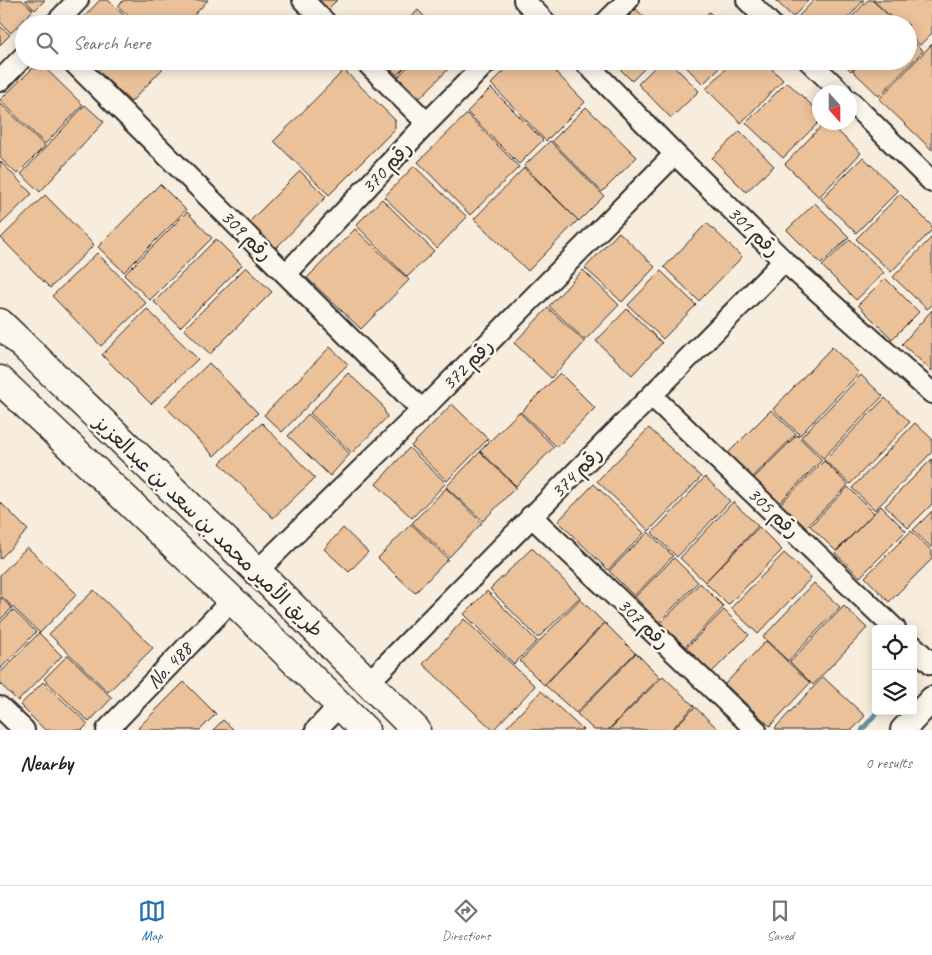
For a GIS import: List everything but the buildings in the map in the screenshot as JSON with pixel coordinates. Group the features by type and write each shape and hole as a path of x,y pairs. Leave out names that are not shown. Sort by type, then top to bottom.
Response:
{"main road":[{"name":"طريق الأمير محمد بن سعد بن عبدالعزيز","path":"0,323 257,571 416,730"},
{"name":"طريق الأمير محمد بن سعد بن عبدالعزيز","path":"0,380 232,600 365,730"}],"street":[{"path":"64,15 78,0"},
{"path":"302,0 318,15"},
{"path":"613,15 628,0"},
{"path":"747,0 762,15"},
{"path":"0,81 15,65"},
{"name":"رقم 309","path":"81,70 422,410"},
{"path":"374,70 427,123"},
{"name":"رقم 370","path":"286,274 479,70"},
{"name":"رقم 301","path":"593,70 674,154 784,261 932,393"},
{"path":"818,70 834,85"},
{"path":"857,108 932,182"},
{"name":"رقم 372","path":"257,571 422,410 674,154"},
{"name":"رقم 374","path":"368,684 531,516 784,261"},
{"name":"رقم 305","path":"652,396 891,625"},
{"name":"رقم 307","path":"531,516 756,730"},
{"name":"No. 488","path":"106,730 232,600"},
{"path":"917,650 932,664"},
{"path":"904,730 932,699"},
{"path":"316,730 339,706"},
{"path":"0,707 24,730"}],"waterway":[{"path":"917,666 922,662"},
{"path":"862,730 875,715"}]}
